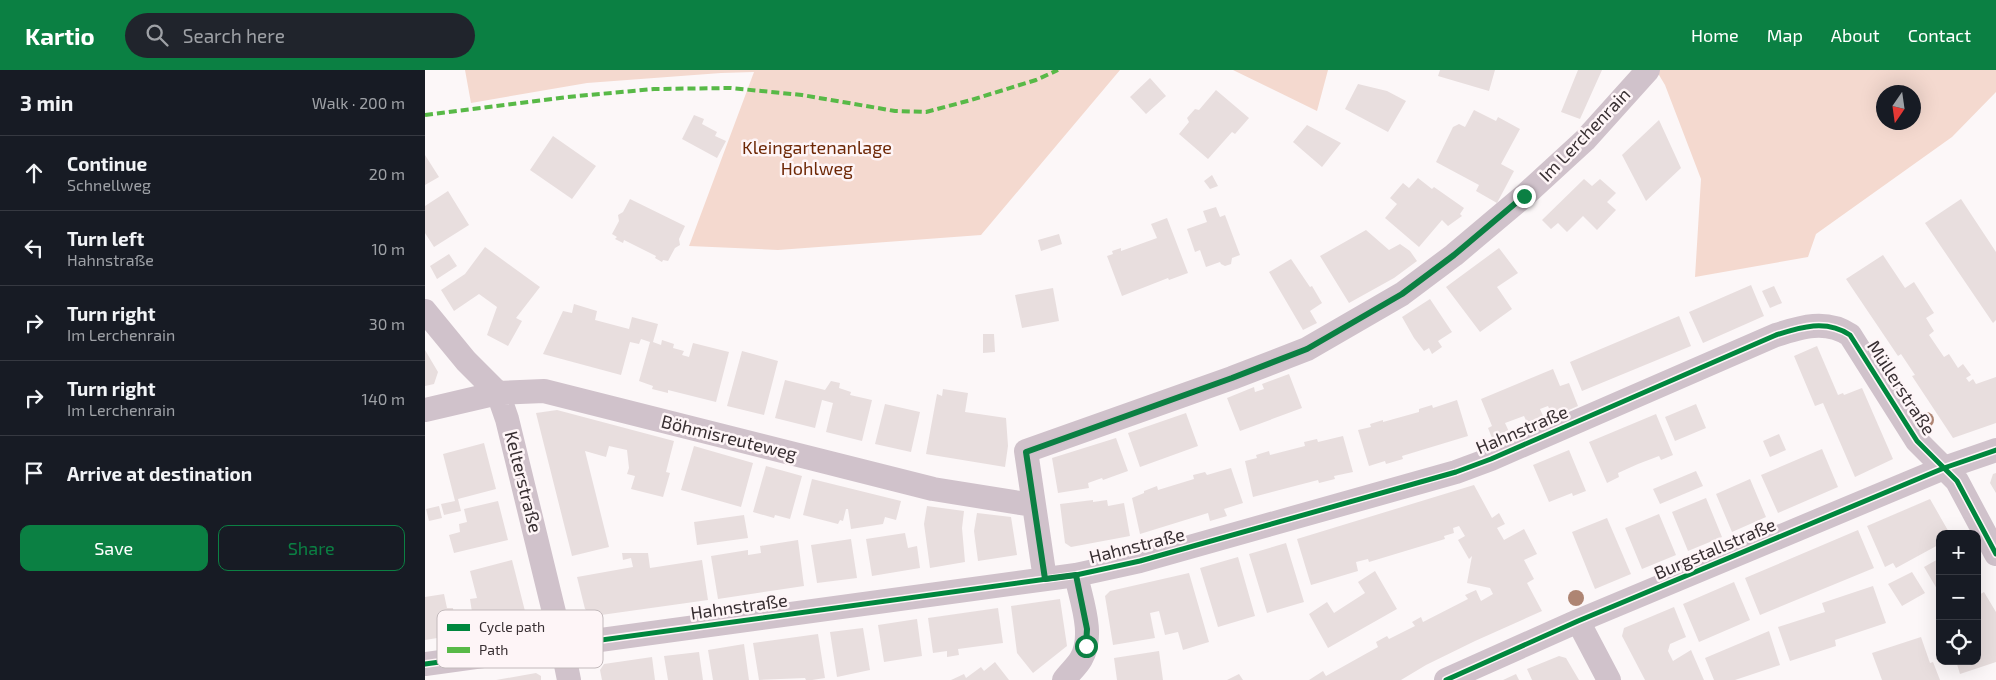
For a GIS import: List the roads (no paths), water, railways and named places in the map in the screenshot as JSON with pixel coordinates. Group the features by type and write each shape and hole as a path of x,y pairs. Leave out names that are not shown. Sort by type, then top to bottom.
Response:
{"street":[{"name":"Im Lerchenrain","path":"1045,579 1026,452 1307,349 1402,294 1454,255 1524,196 1585,140 1648,70"},
{"name":"Kelterstraße","path":"425,311 465,361 498,393 507,419 553,610"},
{"name":"Hahnstraße","path":"603,639 1076,575 1140,561 1456,472 1491,460 1776,335 1808,326 1822,326"},
{"name":"Müllerstraße","path":"1822,326 1841,329 1851,335 1917,441 1957,481 1996,554"},
{"name":"Böhmisreuteweg","path":"425,410 498,393 543,391 933,489 1033,505"},
{"name":"Burgstallstraße","path":"1447,680 1578,621 1944,468 1996,450"},
{"path":"1063,680 1081,659 1086,646 1087,629 1076,575"},
{"path":"1578,621 1609,680"}],"park label":[{"name":"Kleingartenanlage Hohlweg","path":"817,158"}]}
